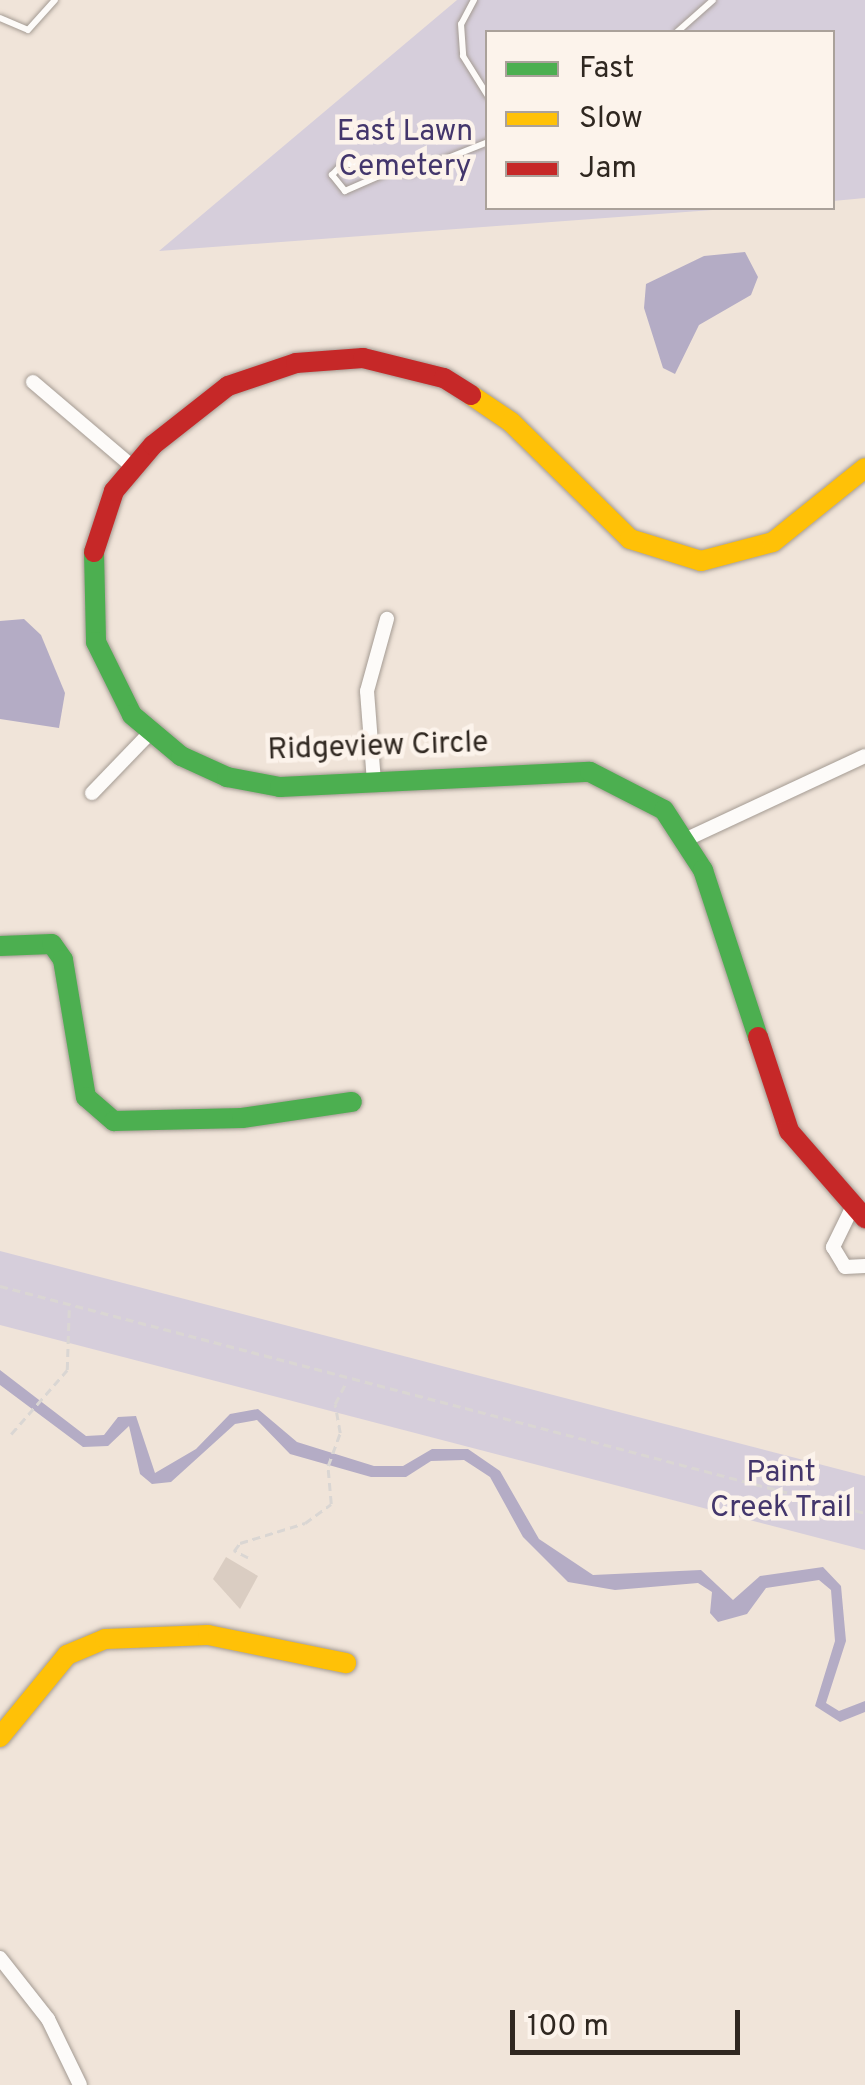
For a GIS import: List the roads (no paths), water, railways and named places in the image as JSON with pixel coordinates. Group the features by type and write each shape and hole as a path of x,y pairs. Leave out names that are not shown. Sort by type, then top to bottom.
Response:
{"street":[{"name":"Ridgeview Circle","path":"865,468 773,542 702,561 630,540 480,400 444,378 363,358 266,369 228,386 134,468 96,534 89,593 110,676 149,734 227,778 280,787 590,772 664,810 686,839 790,1132 859,1212 833,1247 845,1267 865,1266"},
{"path":"33,382 134,468"},
{"path":"374,782 367,690 387,619"},
{"path":"92,793 149,734"},
{"path":"686,839 865,756"},
{"path":"0,946 52,944 63,960 86,1097 114,1121 242,1118 352,1102"},
{"path":"0,1737 66,1654 104,1639 208,1635 346,1663"},
{"path":"0,1958 48,2019 80,2085"}],"lane":[{"path":"0,18 28,30 54,0"},
{"path":"474,0 461,24 463,56 485,91"},
{"path":"678,30 712,0"},
{"path":"386,172 345,192 332,175 343,163 410,173 485,143"}],"park label":[{"name":"East Lawn Cemetery","path":"405,150"},
{"name":"Paint Creek Trail","path":"781,1491"}]}
